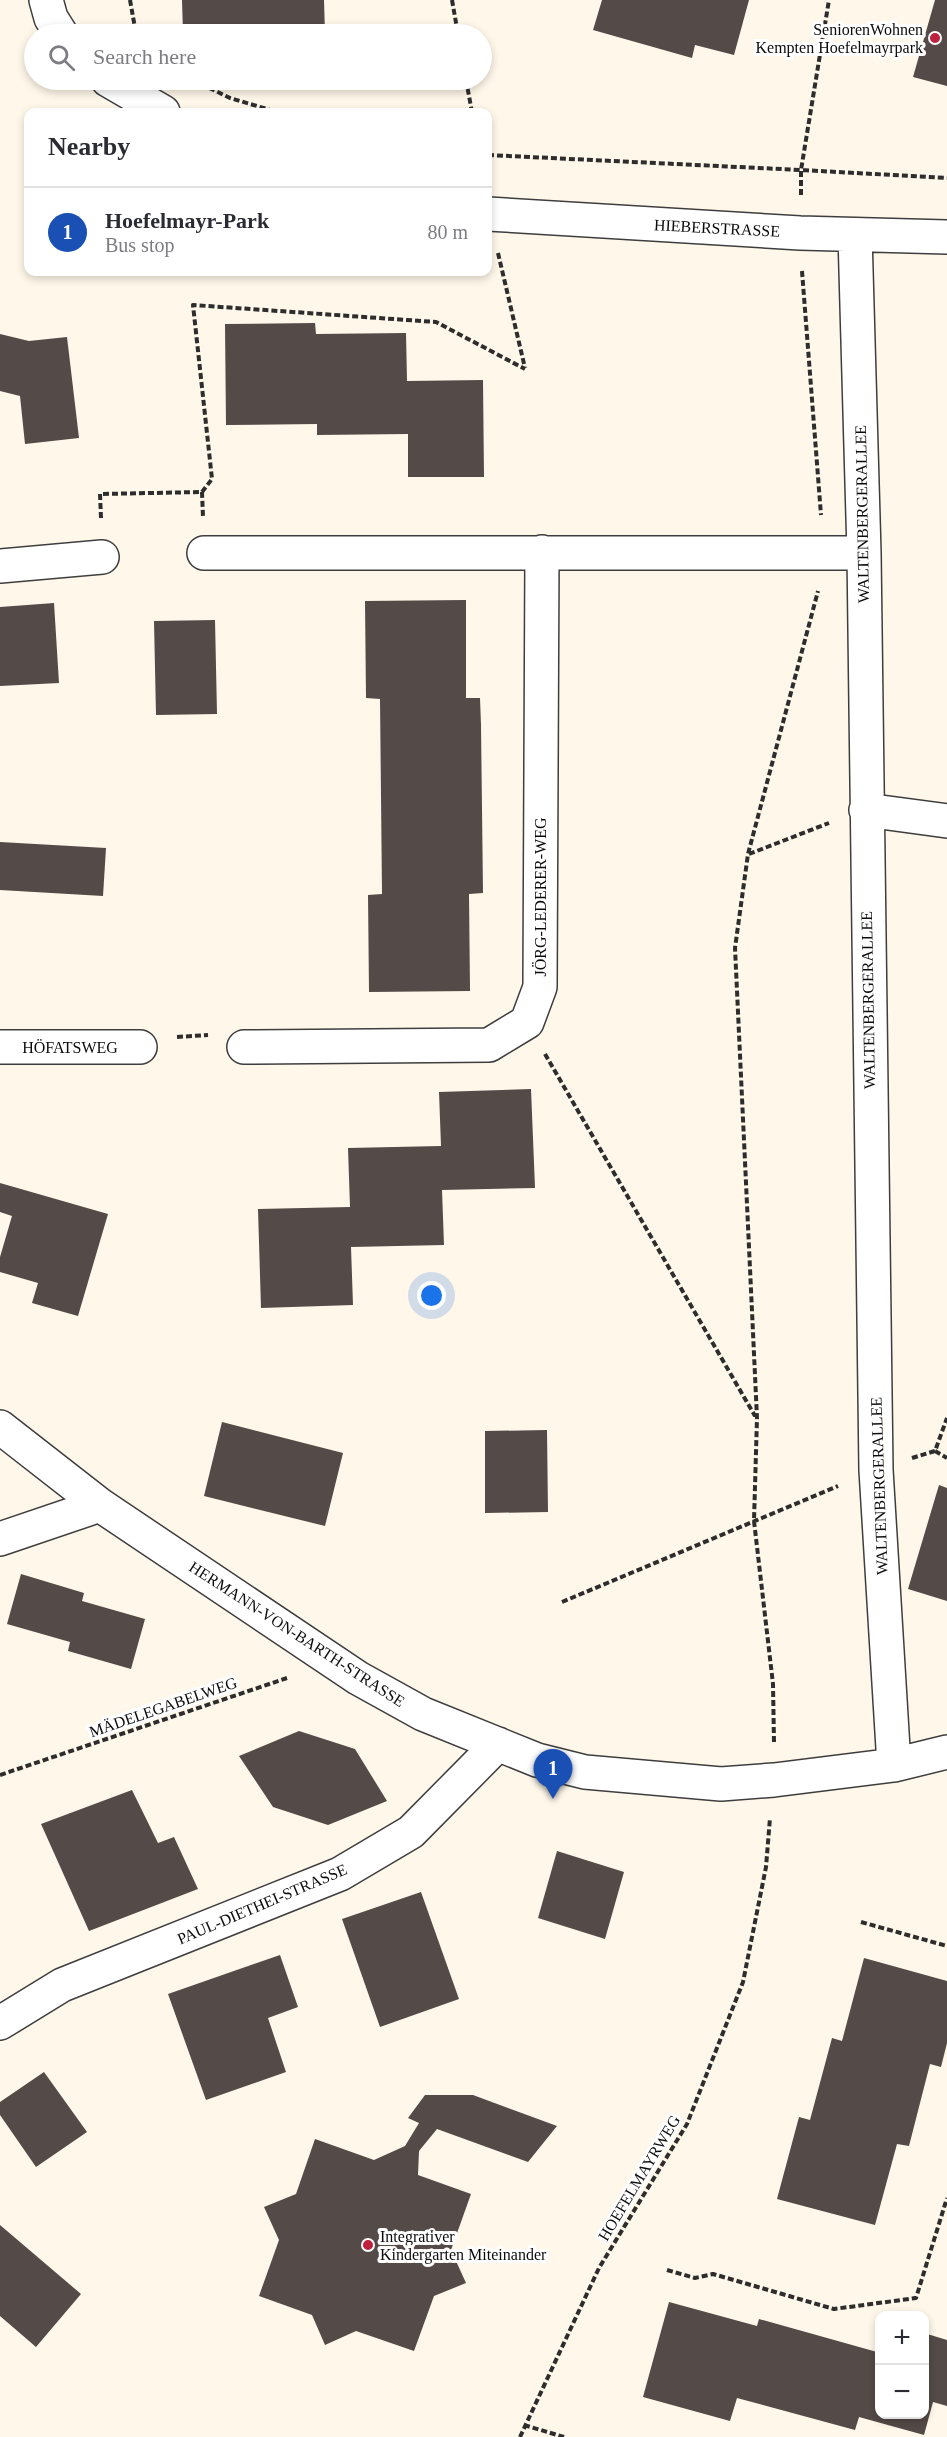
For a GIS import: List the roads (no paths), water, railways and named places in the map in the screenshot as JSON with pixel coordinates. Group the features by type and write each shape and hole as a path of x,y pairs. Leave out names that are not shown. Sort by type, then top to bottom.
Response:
{"street":[{"path":"46,0 55,24"},
{"path":"125,90 156,108"},
{"name":"HIEBERSTRASSE","path":"492,214 800,234 947,237"},
{"name":"WALTENBERGERALLEE","path":"855,235 864,553 876,1470 894,1765"},
{"path":"204,553 823,551 864,553"},
{"name":"JÖRG-LEDERER-WEG","path":"244,1047 489,1045 527,1022 540,987 542,552"},
{"path":"0,566 102,557"},
{"path":"866,810 947,821"},
{"name":"HÖFATSWEG","path":"0,1047 140,1047"},
{"name":"HERMANN-VON-BARTH-STRASSE","path":"0,1427 99,1505 334,1662 423,1714 537,1760 585,1772 721,1784 774,1780 894,1765 947,1752"},
{"path":"0,1539 99,1505"},
{"name":"PAUL-DIETHEI-STRASSE","path":"0,2023 62,1985 340,1874 411,1832 498,1744"}],"place":[{"name":"SeniorenWohnen Kempten Hoefelmayrpark","path":"935,38"},
{"name":"Hoefelmayr-Park","path":"553,1799"},
{"name":"Integrativer Kindergarten Miteinander","path":"368,2245"}]}
